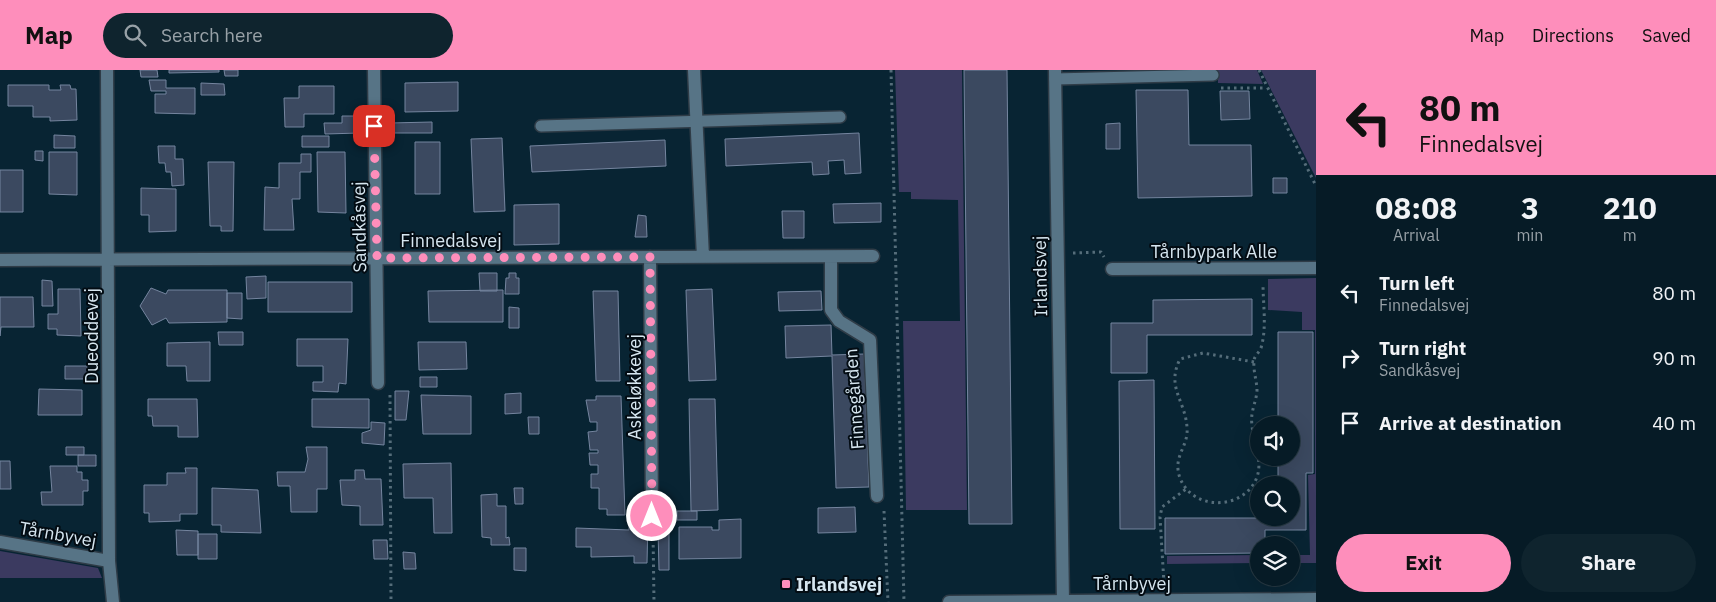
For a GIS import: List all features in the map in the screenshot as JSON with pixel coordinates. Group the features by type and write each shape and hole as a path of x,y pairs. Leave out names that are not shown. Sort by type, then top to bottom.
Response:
{"street":[{"name":"Dueoddevej","path":"107,70 109,561 113,602"},
{"name":"Sandkåsvej","path":"374,70 378,383"},
{"path":"694,70 703,257"},
{"name":"Irlandsvej","path":"1055,74 1063,602"},
{"name":"Finnedalsvej","path":"0,260 873,256"},
{"name":"Askeløkkevej","path":"650,257 652,516"},
{"name":"Finnegården","path":"831,257 832,310 839,321 870,340 877,496"},
{"name":"Tårnbypark Alle","path":"1112,268 1316,268"},
{"name":"Tårnbyvej","path":"0,542 109,561"},
{"name":"Tårnbyvej","path":"949,602 1316,599"}],"lane":[{"path":"1055,74 1213,75"},
{"path":"541,126 840,117"}],"path":[{"path":"891,70 904,602"},
{"path":"1259,70 1266,88 1316,186"},
{"path":"1213,75 1221,88 1266,88"},
{"path":"1057,253 1101,252 1112,268"},
{"path":"1254,362 1203,353 1180,359 1174,370 1174,381 1188,430 1178,455 1177,467 1186,489 1205,501 1224,503 1243,496 1252,486 1258,475 1258,461 1251,412 1257,393 1254,362 1260,348 1264,322 1262,268"},
{"path":"378,383 390,390 391,602"},
{"path":"1164,600 1160,517 1162,506 1186,489"},
{"path":"877,496 884,501 888,602"},
{"path":"652,516 654,602"}],"shaded area":[{"path":"895,70 962,70 967,510 906,510 903,321 960,321 958,200 911,199 911,192 899,192"},
{"path":"1218,70 1257,70 1263,84 1218,83"},
{"path":"1261,70 1316,70 1316,178"},
{"path":"1316,278 1316,563 1300,563 1300,555 1310,555 1308,475 1315,474 1315,330 1302,330 1302,312 1268,310 1268,279"},
{"path":"0,551 98,568 102,578 0,578"},
{"path":"1250,555 1250,563 1167,564 1167,556"}],"building":[{"path":"140,70 157,70 158,77 141,77"},
{"path":"169,70 219,70 219,72 169,73"},
{"path":"224,70 238,70 238,76 225,76"},
{"path":"964,70 1007,70 1012,524 969,524"},
{"path":"149,80 166,80 166,88 195,88 195,114 155,113 155,94 166,94 166,91 151,91"},
{"path":"458,82 458,111 405,112 405,83"},
{"path":"201,83 224,84 225,95 201,95"},
{"path":"8,85 49,85 49,90 61,90 60,85 70,85 71,89 76,89 77,120 50,121 50,117 33,117 33,106 8,106"},
{"path":"299,86 334,86 334,114 304,114 304,127 285,127 284,98 299,98"},
{"path":"1136,90 1188,90 1189,145 1251,145 1252,196 1138,198"},
{"path":"1220,91 1249,91 1250,119 1221,120"},
{"path":"342,116 359,116 360,133 325,134 324,123 342,123"},
{"path":"432,122 432,133 390,133 390,123"},
{"path":"1120,123 1120,149 1106,149 1106,124"},
{"path":"859,133 861,173 845,174 844,160 828,161 829,174 813,175 812,162 726,166 725,139"},
{"path":"54,135 75,136 75,148 54,148"},
{"path":"302,136 329,136 329,147 302,147"},
{"path":"502,138 505,211 474,212 471,139"},
{"path":"665,140 666,166 532,172 530,146"},
{"path":"415,142 440,142 440,194 415,194"},
{"path":"158,146 175,146 175,159 183,159 184,185 172,186 171,172 166,172 165,163 159,163"},
{"path":"35,151 43,151 43,161 35,160"},
{"path":"49,152 77,152 77,195 49,194"},
{"path":"317,152 345,152 346,213 318,212"},
{"path":"301,154 311,154 311,172 300,172 300,199 292,199 294,230 264,230 265,187 279,188 279,163 301,163"},
{"path":"208,162 234,162 233,231 221,231 221,226 210,226"},
{"path":"0,170 23,170 23,212 0,212"},
{"path":"1273,178 1287,178 1287,193 1273,193"},
{"path":"141,188 176,189 176,231 149,232 149,215 141,215"},
{"path":"881,203 881,222 834,223 833,204"},
{"path":"559,204 559,244 514,245 514,205"},
{"path":"782,211 804,211 804,238 783,238"},
{"path":"638,215 646,216 647,237 635,237"},
{"path":"479,273 497,273 497,291 480,291"},
{"path":"509,273 516,273 516,278 519,278 519,294 505,294 506,278 509,278"},
{"path":"266,276 266,298 247,299 246,277"},
{"path":"42,280 52,281 53,306 42,306"},
{"path":"268,282 352,282 352,312 268,312"},
{"path":"151,288 166,294 168,290 227,290 227,322 169,323 166,318 152,325 140,306"},
{"path":"58,289 80,289 81,336 57,335 57,329 48,329 48,314 58,314"},
{"path":"712,289 716,380 689,381 686,290"},
{"path":"503,290 503,322 429,322 428,291"},
{"path":"593,291 618,291 620,381 596,381"},
{"path":"821,291 822,310 779,311 778,292"},
{"path":"227,293 242,293 242,319 227,318"},
{"path":"0,297 33,297 34,327 1,327 0,336"},
{"path":"1252,299 1252,335 1147,335 1147,373 1111,373 1111,323 1153,323 1153,300"},
{"path":"509,307 519,308 519,328 509,328"},
{"path":"831,325 832,355 864,354 869,487 836,488 832,356 786,358 785,326"},
{"path":"218,332 243,332 243,345 219,345"},
{"path":"1278,332 1313,332 1313,473 1306,473 1306,530 1265,530 1265,536 1250,536 1250,553 1165,554 1165,518 1250,518 1250,526 1300,526 1300,476 1278,476 1278,466 1300,466 1300,416 1278,416"},
{"path":"297,339 348,339 346,384 339,383 338,392 313,391 313,382 323,382 323,366 297,366"},
{"path":"210,342 210,381 187,381 186,366 167,366 167,343"},
{"path":"418,342 466,342 467,369 419,370"},
{"path":"65,366 87,366 87,379 65,379"},
{"path":"420,377 437,377 437,387 420,387"},
{"path":"1154,380 1155,529 1120,529 1119,381"},
{"path":"39,389 82,390 82,415 38,415"},
{"path":"395,391 409,391 406,420 395,420"},
{"path":"521,393 521,413 505,414 505,394"},
{"path":"421,395 471,396 471,434 423,434"},
{"path":"596,396 621,396 625,515 607,515 607,509 599,509 599,488 591,488 591,474 598,474 598,465 590,465 589,453 598,453 598,450 590,450 588,432 597,431 597,422 590,422 586,400 596,400"},
{"path":"148,399 197,399 198,437 178,437 178,426 153,426 152,416 148,416"},
{"path":"312,399 369,399 369,428 312,427"},
{"path":"689,399 715,399 718,510 691,511"},
{"path":"528,417 539,417 539,434 529,434"},
{"path":"371,422 385,423 384,445 362,443 362,433 371,430"},
{"path":"66,447 84,447 84,455 66,455"},
{"path":"306,447 327,447 327,489 317,489 317,512 291,512 290,486 278,486 277,472 305,472 308,459"},
{"path":"78,455 96,455 96,466 78,466"},
{"path":"0,461 10,461 11,489 0,489"},
{"path":"451,463 452,533 434,533 433,498 404,498 403,464"},
{"path":"50,466 77,466 77,472 82,472 82,480 88,480 88,491 83,491 83,505 42,505 41,492 52,492"},
{"path":"185,468 197,468 197,514 180,514 180,521 149,522 149,513 144,513 144,485 167,485 167,473 186,473"},
{"path":"355,470 364,470 365,479 381,479 383,525 360,525 360,506 342,505 340,480 355,480"},
{"path":"212,488 258,490 261,533 221,532 221,525 212,525"},
{"path":"514,488 523,488 523,504 515,504"},
{"path":"497,494 497,506 506,506 506,538 509,537 510,545 491,545 491,538 482,537 481,495"},
{"path":"855,507 856,532 818,533 818,508"},
{"path":"677,511 697,511 697,520 677,520"},
{"path":"741,519 741,558 679,559 679,527 712,527 712,530 719,530 719,520"},
{"path":"648,520 647,563 634,563 634,556 591,557 591,547 576,547 576,528 629,530 629,521"},
{"path":"669,528 669,570 659,570 658,529"},
{"path":"176,530 198,531 198,555 177,555"},
{"path":"198,534 217,534 217,559 198,559"},
{"path":"373,540 387,540 388,559 374,559"},
{"path":"514,548 526,548 526,571 514,570"},
{"path":"403,552 415,553 416,569 404,569"}],"place":[{"name":"Irlandsvej","path":"786,584"}],"route":[{"path":"374,126 377,258 650,257 652,516"}]}
